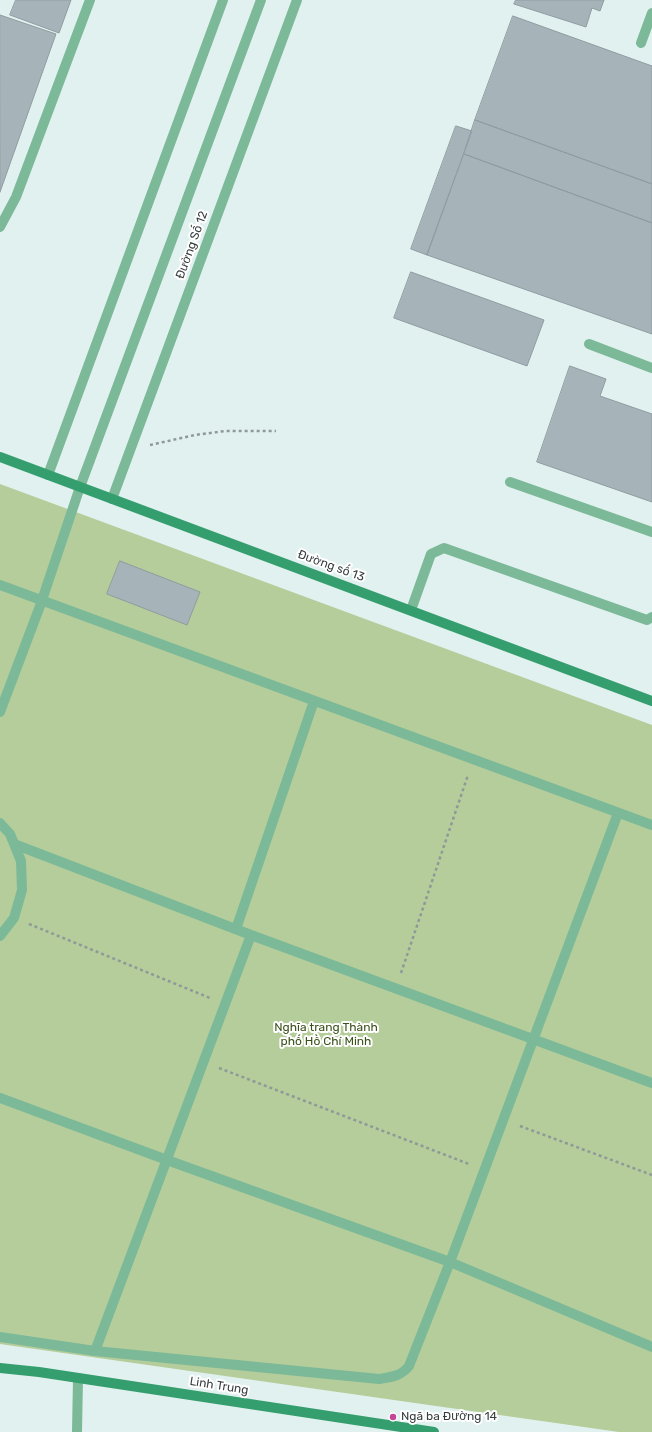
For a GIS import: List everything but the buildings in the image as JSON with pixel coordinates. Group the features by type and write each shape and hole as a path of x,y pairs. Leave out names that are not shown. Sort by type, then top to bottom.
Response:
{"street":[{"path":"0,227 16,197 90,0"},
{"path":"48,475 223,0"},
{"name":"Đường Số 12","path":"0,712 42,601 80,487 261,0"},
{"name":"Đường Số 12","path":"112,499 297,0"},
{"path":"641,43 652,13"},
{"path":"589,344 652,368"},
{"name":"Đường số 13","path":"0,457 652,701"},
{"path":"510,482 652,532"},
{"path":"411,610 431,554 444,548 647,620 652,617"},
{"path":"0,585 652,825"},
{"path":"236,929 314,701"},
{"path":"0,1337 95,1351 380,1379 394,1377 404,1373 409,1366 450,1262 618,813"},
{"path":"0,823 10,834 21,861 22,890 14,918 0,936"},
{"path":"14,844 396,989 652,1083"},
{"path":"95,1351 252,935"},
{"path":"0,1098 450,1262 652,1347"},
{"name":"Linh Trung","path":"0,1368 78,1378 434,1432"},
{"path":"77,1432 78,1378"}],"path":[{"path":"145,446 195,435 225,432 276,432"},
{"path":"396,989 473,759"},
{"path":"14,918 226,1004"},
{"path":"204,1062 484,1170"},
{"path":"503,1119 652,1175"}],"green space":[{"name":"Nghĩa trang Thành phố Hồ Chí Minh","path":"0,484 652,725 652,1432 619,1432 0,1344"}],"place":[{"name":"Ngã ba Đường 14","path":"393,1417"}]}
